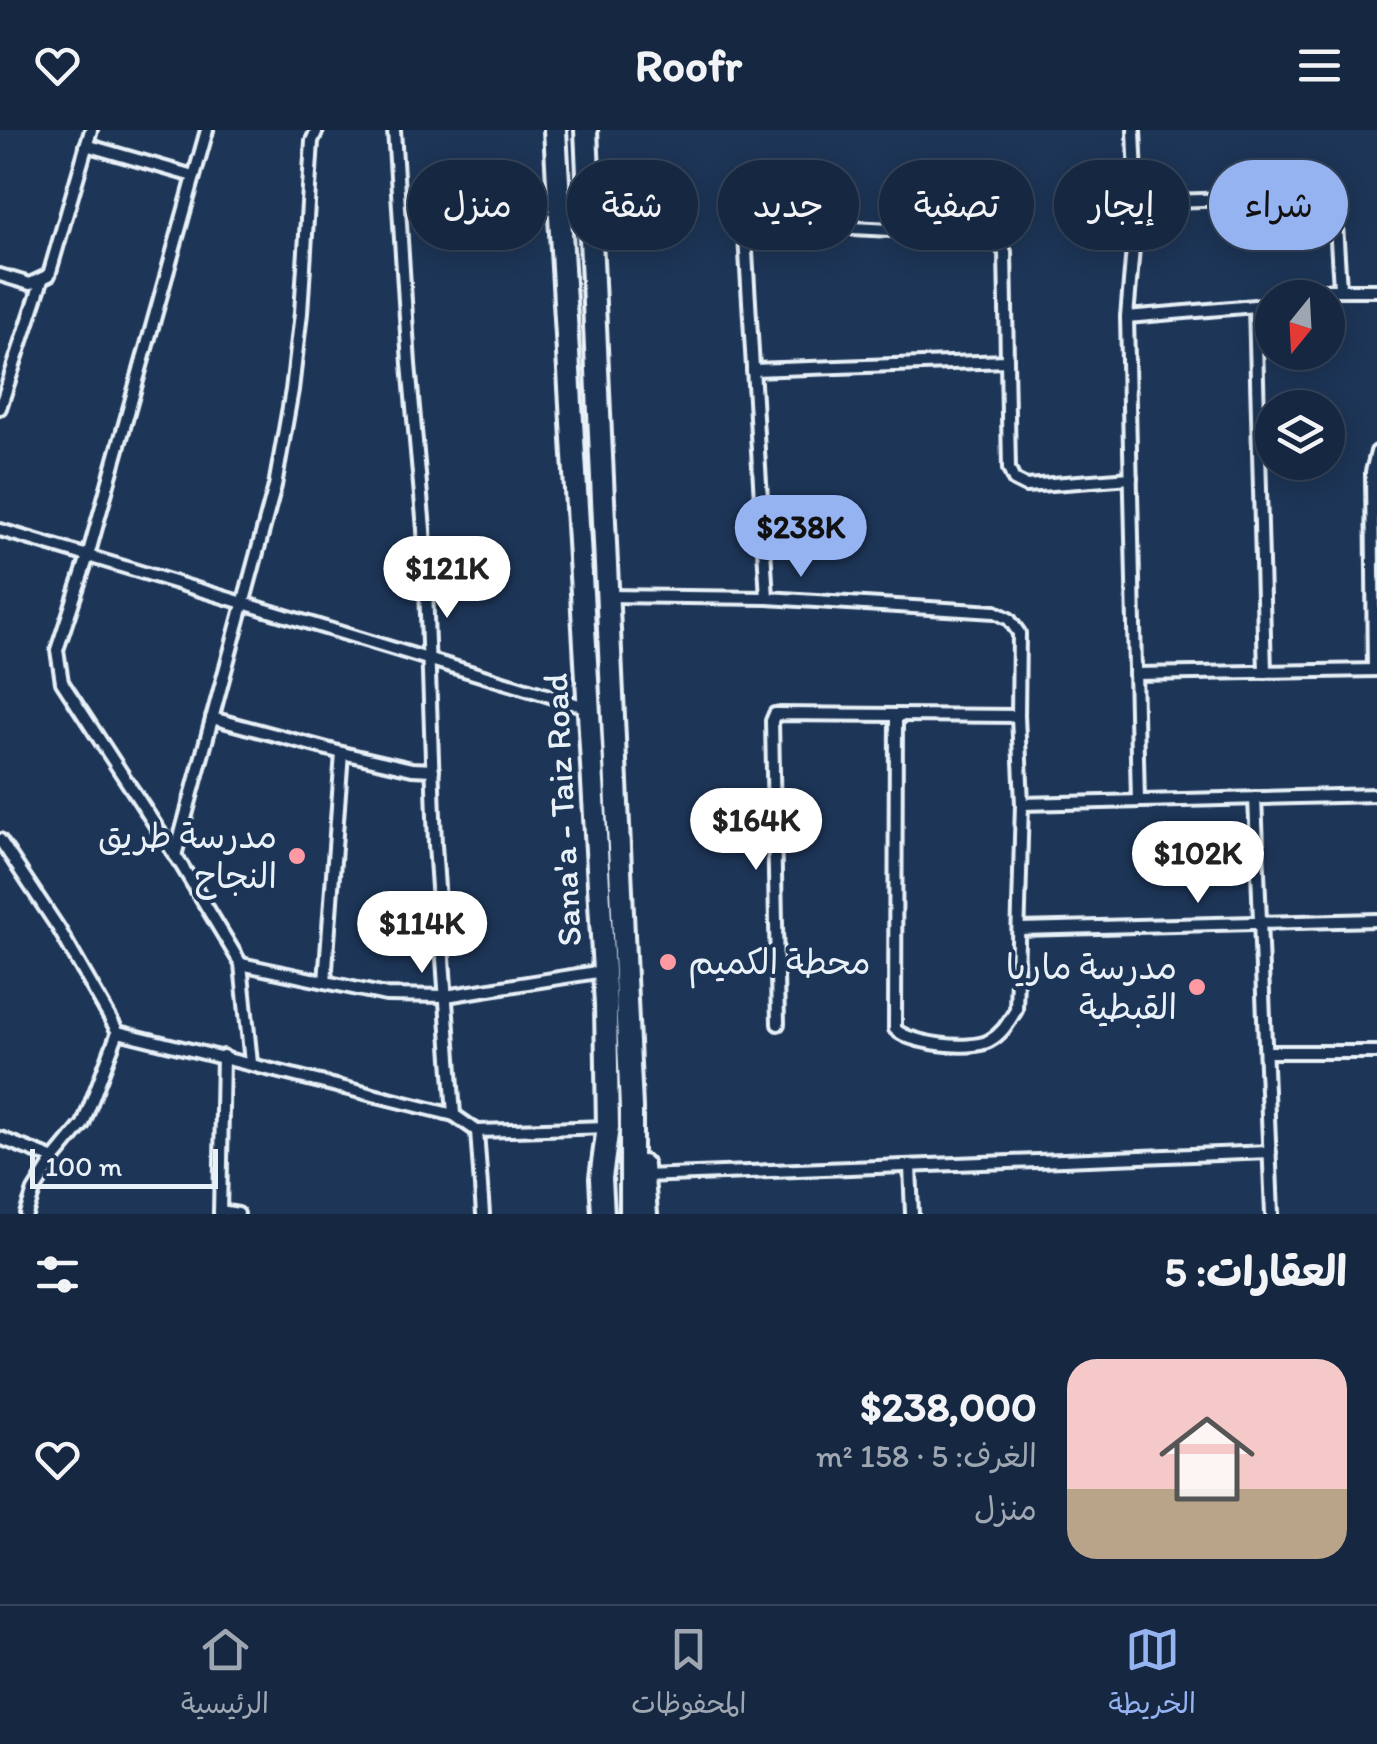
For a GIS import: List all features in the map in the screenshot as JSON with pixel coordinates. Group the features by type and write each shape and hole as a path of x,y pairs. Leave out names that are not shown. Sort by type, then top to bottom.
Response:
{"highway":[{"name":"Sana'a - Taiz Road","path":"555,130 603,971 608,1127 601,1178 602,1214"},
{"name":"Sana'a - Taiz Road","path":"586,130 631,1108 631,1214"},
{"path":"600,922 622,922"},
{"name":"Sana'a - Taiz Road","path":"631,1108 644,1176 646,1214"},
{"name":"Sana'a - Taiz Road","path":"608,1127 618,1172 619,1214"}],"street":[{"path":"0,275 30,284 49,275 91,130"},
{"path":"207,130 88,556 57,650 62,682 241,964 251,1063"},
{"path":"176,856 274,486 292,390 312,141 317,130"},
{"path":"394,130 424,528 433,771 454,1115"},
{"path":"1134,130 1135,160"},
{"path":"86,145 193,176"},
{"path":"1189,200 1299,197 1327,210 1336,225 1339,280"},
{"path":"767,598 745,236 774,224 990,235 1006,252 1009,470 1014,480 1026,486 1131,478"},
{"path":"1132,250 1126,317 1138,801"},
{"path":"0,408 3,387 42,280"},
{"path":"1345,288 1377,290"},
{"path":"1126,317 1255,306"},
{"path":"753,370 1007,362"},
{"path":"1257,370 1265,672"},
{"path":"1135,674 1376,670 1372,472 1377,452"},
{"path":"0,530 589,708"},
{"path":"605,596 767,598 996,612 1010,619 1019,633 1022,804 1016,1010 1002,1033 984,1044 910,1040 894,1029 896,716"},
{"path":"778,1024 772,721 775,714 1018,716"},
{"path":"212,718 342,753 433,771"},
{"path":"325,982 342,753"},
{"path":"1022,804 1377,794"},
{"path":"1255,798 1272,1214"},
{"path":"0,840 59,929 118,1032 454,1115 477,1132 608,1127"},
{"path":"1020,929 1377,920"},
{"path":"241,964 386,995 446,996 603,971"},
{"path":"26,1214 34,1191 84,1124 118,1032"},
{"path":"1267,1052 1377,1052"},
{"path":"223,1056 220,1212 238,1214"},
{"path":"477,1132 482,1214"},
{"path":"0,1138 54,1160"},
{"path":"644,1176 1270,1152"},
{"path":"910,1166 912,1214"}],"place":[{"name":"مدرسة طريق النجاح","path":"297,856"},
{"name":"محطة الكميم","path":"668,962"},
{"name":"مدرسة ماريا القبطية","path":"1197,987"}]}
